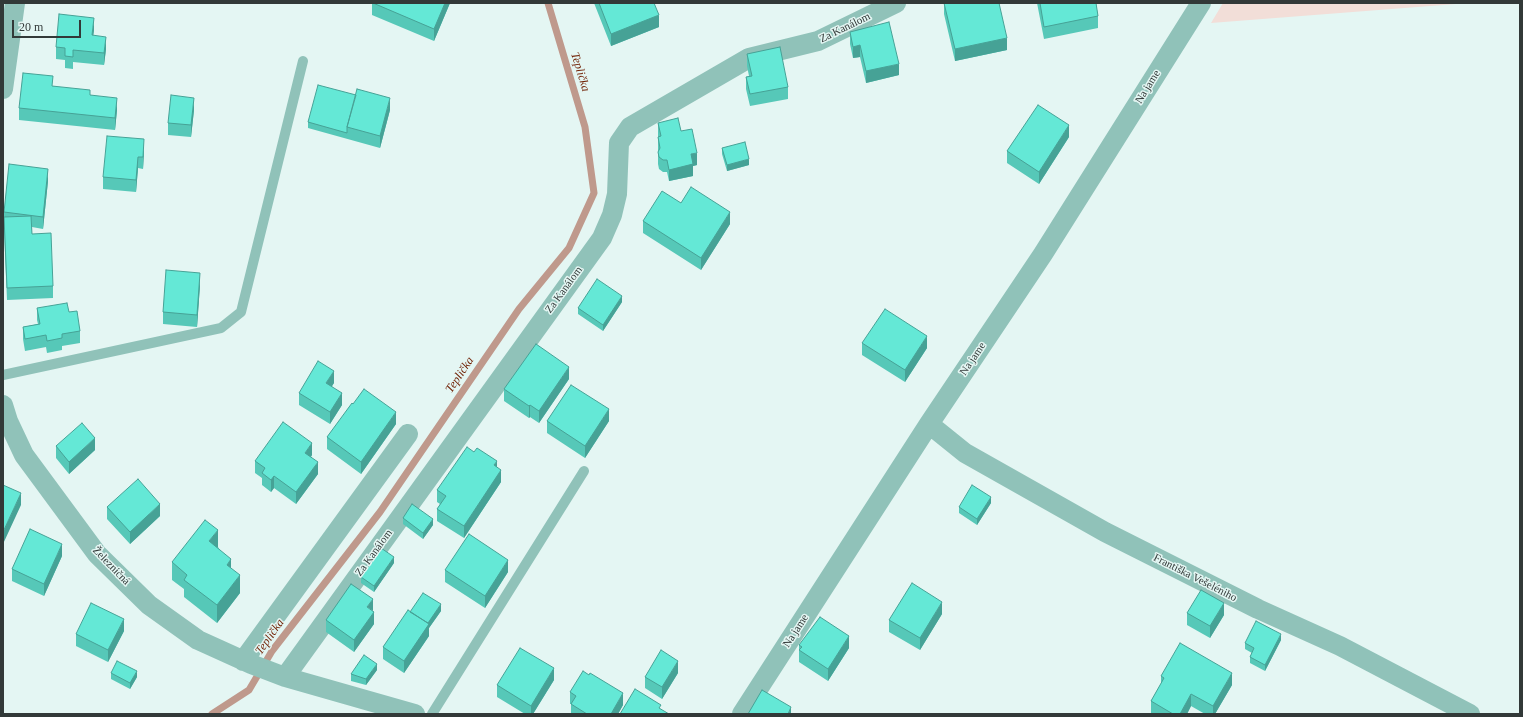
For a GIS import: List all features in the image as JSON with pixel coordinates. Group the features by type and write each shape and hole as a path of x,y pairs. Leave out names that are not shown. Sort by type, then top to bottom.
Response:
{"street":[{"name":"Za Kanálom","path":"281,675 602,238 612,215 617,194 619,143 630,128 749,58 818,41 896,3"},
{"name":"Na jame","path":"742,714 929,424 1043,254 1202,3"},
{"path":"3,89 10,13"},
{"name":"Železničná","path":"3,405 8,421 24,455 97,554 149,605 198,640 247,662 380,709 415,714"},
{"name":"Františka Vešeléniho","path":"929,424 965,453 1105,532 1258,609 1340,646 1470,714"},
{"path":"247,662 408,434"},
{"path":"3,446 24,455"}],"lane":[{"path":"3,375 222,328 241,312 303,61"},
{"path":"432,714 584,472"}],"shaded area":[{"path":"1223,3 1469,3 1211,23"}],"building":[{"path":"373,3 445,3 434,29"},
{"path":"599,3 654,3 659,15 611,34"},
{"path":"944,3 999,3 1007,38 955,49"},
{"path":"1040,3 1096,3 1098,16 1044,27"},
{"path":"59,14 94,18 92,35 106,37 104,53 73,50 73,57 65,56 65,48 56,47"},
{"path":"889,22 899,64 866,71 860,45 853,47 850,32"},
{"path":"780,47 788,87 750,94 746,77 752,76 747,54"},
{"path":"23,73 53,76 52,86 90,90 90,95 117,98 115,118 19,108"},
{"path":"318,85 356,95 347,127 347,133 308,122"},
{"path":"357,89 390,98 380,136 347,127"},
{"path":"171,95 194,98 191,125 168,123"},
{"path":"1038,105 1069,125 1039,172 1007,151"},
{"path":"678,118 681,131 692,129 697,153 691,154 693,164 669,170 667,160 663,160 659,157 658,152 660,148 658,137 661,136 658,123"},
{"path":"107,136 144,139 143,157 138,157 136,180 103,177"},
{"path":"745,142 749,159 727,165 722,148"},
{"path":"9,164 48,169 43,217 4,212"},
{"path":"691,187 730,212 701,258 643,221 662,191 681,203"},
{"path":"31,216 32,234 51,233 53,286 7,288 4,217"},
{"path":"166,270 200,273 197,315 163,312"},
{"path":"597,279 622,296 603,325 578,308"},
{"path":"67,303 69,312 77,311 80,331 62,334 62,338 47,341 46,335 25,339 23,327 40,324 37,308"},
{"path":"885,309 927,336 905,370 862,343"},
{"path":"536,344 569,367 539,411 504,389"},
{"path":"318,361 334,371 326,383 342,393 330,412 299,393"},
{"path":"571,385 609,409 585,446 547,421"},
{"path":"364,389 396,412 361,462 327,437"},
{"path":"283,422 312,443 305,453 318,462 296,492 274,476 271,480 262,473 265,468 255,461"},
{"path":"82,423 95,438 69,462 56,446"},
{"path":"467,447 474,452 477,448 497,461 494,465 501,470 464,526 437,509 446,496 437,490"},
{"path":"138,479 160,504 130,532 107,507"},
{"path":"3,485 21,493 3,532"},
{"path":"972,485 991,497 977,519 959,507"},
{"path":"412,504 433,519 423,533 403,518"},
{"path":"205,520 218,530 209,541 231,559 227,565 240,575 217,605 184,580 187,575 172,562"},
{"path":"30,529 62,544 44,584 12,569"},
{"path":"469,534 508,560 485,596 445,570"},
{"path":"381,548 394,557 374,586 361,577"},
{"path":"912,583 942,602 920,638 889,620"},
{"path":"351,584 373,599 367,607 374,612 354,640 326,620"},
{"path":"1201,590 1224,603 1210,626 1187,613"},
{"path":"423,593 441,604 428,623 410,612"},
{"path":"91,603 124,619 108,650 76,634"},
{"path":"408,610 429,624 404,661 383,647"},
{"path":"820,617 849,636 828,669 799,650 802,647 799,645"},
{"path":"1256,621 1281,634 1265,665 1250,657 1254,648 1245,643"},
{"path":"1180,643 1232,673 1213,706 1191,694 1180,714 1173,714 1151,701 1164,678 1161,676"},
{"path":"520,648 554,668 531,706 497,685"},
{"path":"661,650 678,661 662,687 645,677"},
{"path":"364,655 377,664 366,679 351,674"},
{"path":"117,661 137,671 130,683 111,673"},
{"path":"583,671 589,675 590,673 623,693 611,714 587,714 571,704 576,696 570,692"},
{"path":"635,689 661,705 659,708 669,714 620,714"},
{"path":"762,690 791,707 788,714 748,714"}],"waterway":[{"name":"Teplička","path":"212,714 249,690 272,651 380,512 519,309 569,248 594,193 585,127 548,3"}]}
